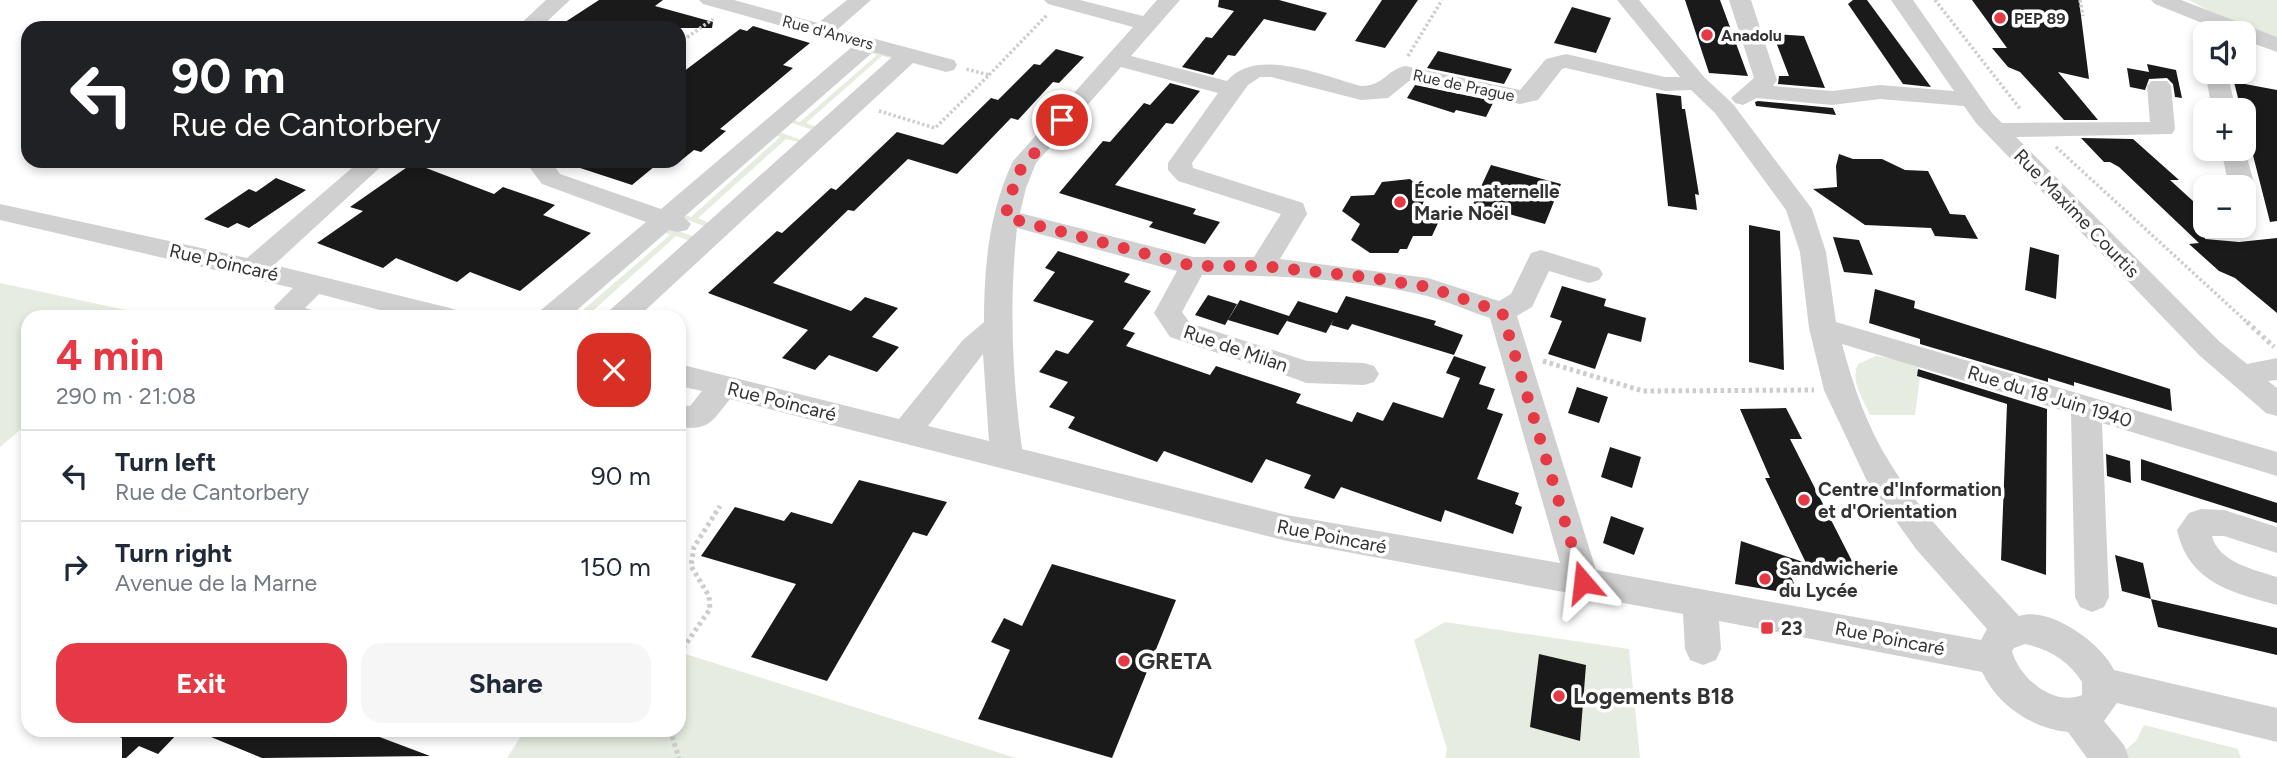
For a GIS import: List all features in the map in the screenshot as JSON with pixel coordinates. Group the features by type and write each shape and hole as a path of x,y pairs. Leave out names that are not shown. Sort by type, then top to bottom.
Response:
{"street":[{"path":"535,21 559,0"},
{"name":"Rue d'Anvers","path":"710,0 946,65"},
{"path":"822,31 860,0"},
{"path":"1059,0 1148,24"},
{"path":"1007,458 1001,406 999,325 1005,217 1011,189 1025,161 1169,0"},
{"path":"1628,0 1697,83 1725,109 1800,209 1812,252 1823,328 1839,390 1877,470 2003,645 2000,673 2010,687 2025,699 2052,711 2077,715 2090,711 2098,704 2102,695 2101,683 2085,657 2071,646 2040,631 2003,645"},
{"path":"1725,109 1766,80 1740,0"},
{"name":"Rue Maxime Courtis","path":"1902,0 1971,100 1996,130 2202,342 2277,405"},
{"path":"2162,0 2196,21"},
{"path":"2256,40 2277,45"},
{"path":"559,310 869,44"},
{"path":"635,310 710,235 908,55"},
{"path":"1116,60 1232,90 1180,163 1181,170 1187,176 1294,209 1294,214 1262,266"},
{"name":"Rue de Prague","path":"1232,90 1248,72 1258,69 1373,94 1385,92 1405,73 1520,97 1530,95 1554,64 1566,61 1665,84 1697,83"},
{"path":"1996,130 2163,135 2159,86"},
{"path":"1753,91 1832,98 1880,92 1971,100"},
{"path":"774,125 816,138"},
{"path":"253,268 367,168"},
{"path":"542,168 551,179 710,235"},
{"name":"Rue Poincaré","path":"0,212 253,268 418,310"},
{"path":"1005,217 1193,266 1262,266 1428,287 1504,311 1522,300 1541,259 1589,274"},
{"name":"Rue de Milan","path":"1193,266 1168,313 1180,330 1306,372 1364,374"},
{"path":"290,310 288,307 314,284"},
{"path":"1504,311 1514,353 1583,582"},
{"path":"906,432 973,347 999,325"},
{"name":"Rue du 18 Juin 1940","path":"1823,328 2277,464"},
{"path":"2241,376 2277,369"},
{"name":"Rue Poincaré","path":"686,377 1287,528 1700,603 2003,645"},
{"path":"686,417 698,418 723,386"},
{"path":"2086,407 2092,597"},
{"path":"2277,540 2224,523 2208,521 2196,525 2194,530 2200,552 2207,560 2236,578 2277,591"},
{"path":"1700,603 1703,649"},
{"path":"2101,683 2277,725"},
{"path":"2077,715 2109,758"}],"path":[{"path":"855,104 935,128 1059,0"},
{"path":"1405,59 1442,0"},
{"path":"1934,0 1999,86 2038,130 2277,350"},
{"path":"2080,0 2083,16"},
{"path":"686,39 691,35"},
{"path":"946,65 989,75"},
{"path":"1514,353 1643,391 1839,390"},
{"path":"686,644 710,609 709,596 691,566 694,547 720,506"},
{"path":"672,737 680,758"}],"shaded area":[{"path":"2189,0 2277,0 2277,37 2256,29 2256,21 2234,21"},
{"path":"869,49 896,55 894,59 882,56 806,123 817,127 813,130 789,122 790,119 800,122 877,55 866,51"},
{"path":"777,131 801,140 798,142 786,139 698,218 709,223 704,226 679,217 681,214 691,217 780,137 772,134"},
{"path":"665,227 693,236 691,241 676,236 594,310 583,310 670,235 660,230"},
{"path":"0,283 126,310 21,310 21,429 0,447"},
{"path":"1876,356 1918,363 1917,376 1920,377 1915,415 1870,415 1858,390 1856,371 1858,364"},
{"path":"1445,622 1629,649 1640,758 1445,758 1447,749 1414,640"},
{"path":"686,654 1016,758 507,758 520,737 686,737"},
{"path":"2144,725 2238,749 2241,758 2125,758 2124,751 2136,741"}],"building":[{"path":"599,0 663,0 655,6 713,22 712,28 686,28 686,21 567,21"},
{"path":"1219,0 1279,0 1327,13 1315,31 1264,19 1235,56 1228,55 1213,75 1182,67 1206,37 1212,38 1234,11 1218,7"},
{"path":"1382,0 1418,0 1385,48 1355,41"},
{"path":"1685,0 1720,0 1748,76 1709,73"},
{"path":"1853,0 1867,0 1931,87 1903,84 1848,4"},
{"path":"1972,0 2079,0 2089,79 2058,72 2098,120 2064,120 2020,72 2008,67 1992,48 2007,48"},
{"path":"1572,7 1611,18 1596,53 1554,43"},
{"path":"753,26 810,43 783,65 793,68 720,129 726,131 701,152 694,150 686,156 686,70 740,29 747,31"},
{"path":"1773,34 1804,36 1825,88 1778,84 1779,76 1789,76"},
{"path":"1056,49 1084,57 1059,83 1053,82 1018,120 1011,118 957,174 908,159 854,211 848,210 773,283 851,311 865,297 898,308 872,337 899,347 877,372 829,355 815,370 782,358 808,330 708,293 777,231 782,233 831,188 836,190 897,132 943,145 991,98 998,100 1034,64 1040,65"},
{"path":"1438,51 1512,69 1504,84 1427,68"},
{"path":"2147,64 2176,70 2182,98 2175,97 2173,84 2167,78 2149,79 2145,90 2130,87 2127,68 2149,72"},
{"path":"1170,83 1200,91 1173,124 1166,123 1115,185 1196,209 1193,214 1220,222 1205,244 1149,227 1153,222 1059,193 1103,141 1110,142 1144,103 1150,105"},
{"path":"2234,84 2277,90 2277,221 2270,222 2254,161 2256,98 2238,98"},
{"path":"1415,85 1494,101 1486,117 1456,110 1454,113 1407,98"},
{"path":"1656,93 1681,96 1699,195 1695,194 1697,210 1668,206"},
{"path":"1755,102 1833,108 1836,115 1756,106"},
{"path":"2081,138 2133,139 2179,180 2170,180 2193,201 2193,237 2119,167 2104,162"},
{"path":"1839,154 1853,159 1882,159 1905,170 1928,171 1950,214 1965,215 1978,239 1935,236 1931,228 1865,225 1813,189 1837,187 1836,166"},
{"path":"1491,165 1561,184 1545,224 1473,204"},
{"path":"406,168 426,168 494,194 503,187 555,205 543,215 591,233 520,291 470,272 457,282 396,258 383,268 317,243 363,211 350,207"},
{"path":"580,168 653,168 632,185"},
{"path":"276,178 306,190 249,228 237,223 228,228 204,219 249,189 256,192"},
{"path":"1410,179 1427,194 1421,208 1439,221 1432,236 1413,236 1407,249 1400,249 1398,253 1370,253 1351,240 1360,224 1342,211 1351,196 1374,195 1382,182"},
{"path":"1749,225 1780,231 1784,370 1749,362"},
{"path":"1833,237 1859,240 1873,275 1844,272"},
{"path":"2194,238 2239,242 2277,238 2277,313 2235,278 2219,271 2189,244 2199,243"},
{"path":"2030,247 2059,255 2056,299 2025,290"},
{"path":"1058,251 1130,274 1124,282 1151,291 1123,329 1135,333 1126,346 1210,375 1216,366 1301,394 1296,403 1352,422 1357,412 1383,421 1393,402 1443,418 1460,378 1446,373 1454,356 1486,367 1479,384 1495,389 1487,409 1503,414 1477,479 1519,493 1515,504 1522,507 1513,534 1445,510 1441,522 1341,487 1334,499 1304,488 1311,475 1266,459 1252,483 1164,451 1157,462 1068,428 1075,417 1049,407 1068,382 1039,372 1056,350 1068,354 1094,321 1033,301 1055,272 1045,268"},
{"path":"1562,286 1606,299 1604,306 1646,318 1641,342 1608,333 1595,369 1548,354 1562,321 1550,317"},
{"path":"1875,289 1915,301 1914,308 2170,389 2172,411 2074,382 2074,386 2048,378 2048,382 1920,344 1920,339 1869,323"},
{"path":"1208,295 1237,304 1225,325 1195,315"},
{"path":"1346,296 1436,321 1434,325 1463,335 1454,355 1352,324 1348,330 1331,325 1334,319 1326,333 1287,321 1288,319 1278,335 1228,320 1240,300 1289,316 1298,301 1337,313"},
{"path":"1918,369 2047,409 2046,575 2001,560 2007,404 1917,376"},
{"path":"1577,387 1608,397 1599,423 1568,413"},
{"path":"1786,408 1802,439 1790,439 1858,573 1790,574 1799,595 1735,584 1741,541 1806,563 1765,478 1770,478 1740,409"},
{"path":"1610,447 1641,457 1632,488 1601,477"},
{"path":"2106,454 2130,461 2131,483 2107,476"},
{"path":"2141,459 2277,503 2277,523 2141,480"},
{"path":"859,480 947,502 927,536 913,532 827,681 751,657 796,584 701,556 735,507 784,521 791,512 832,524"},
{"path":"1611,516 1644,528 1634,555 1603,543"},
{"path":"2115,555 2143,563 2151,599 2122,591"},
{"name":"GRETA","path":"1052,564 1176,600 1112,758 978,719 1010,650 991,642 1004,618 1022,626"},
{"path":"2151,599 2277,628 2277,655 2158,627"},
{"name":"Logements B18","path":"1539,654 1586,665 1580,741 1530,727"},
{"path":"120,737 174,737 158,754 139,746 126,758 122,758 122,738"},
{"path":"211,737 380,737 430,756 262,758"}],"place":[{"name":"PEP 89","path":"2000,18"},
{"name":"Anadolu","path":"1707,35"},
{"name":"École maternelle Marie Noël","path":"1400,202"},
{"name":"Centre d'Information et d'Orientation","path":"1804,500"},
{"name":"Sandwicherie du Lycée","path":"1765,579"},
{"name":"23","path":"1767,628"},
{"name":"GRETA","path":"1124,661"},
{"name":"Logements B18","path":"1559,696"}],"route":[{"path":"1062,120 1025,161 1017,174 1005,217 1193,266 1262,266 1366,277 1428,287 1502,312 1583,582"}]}
